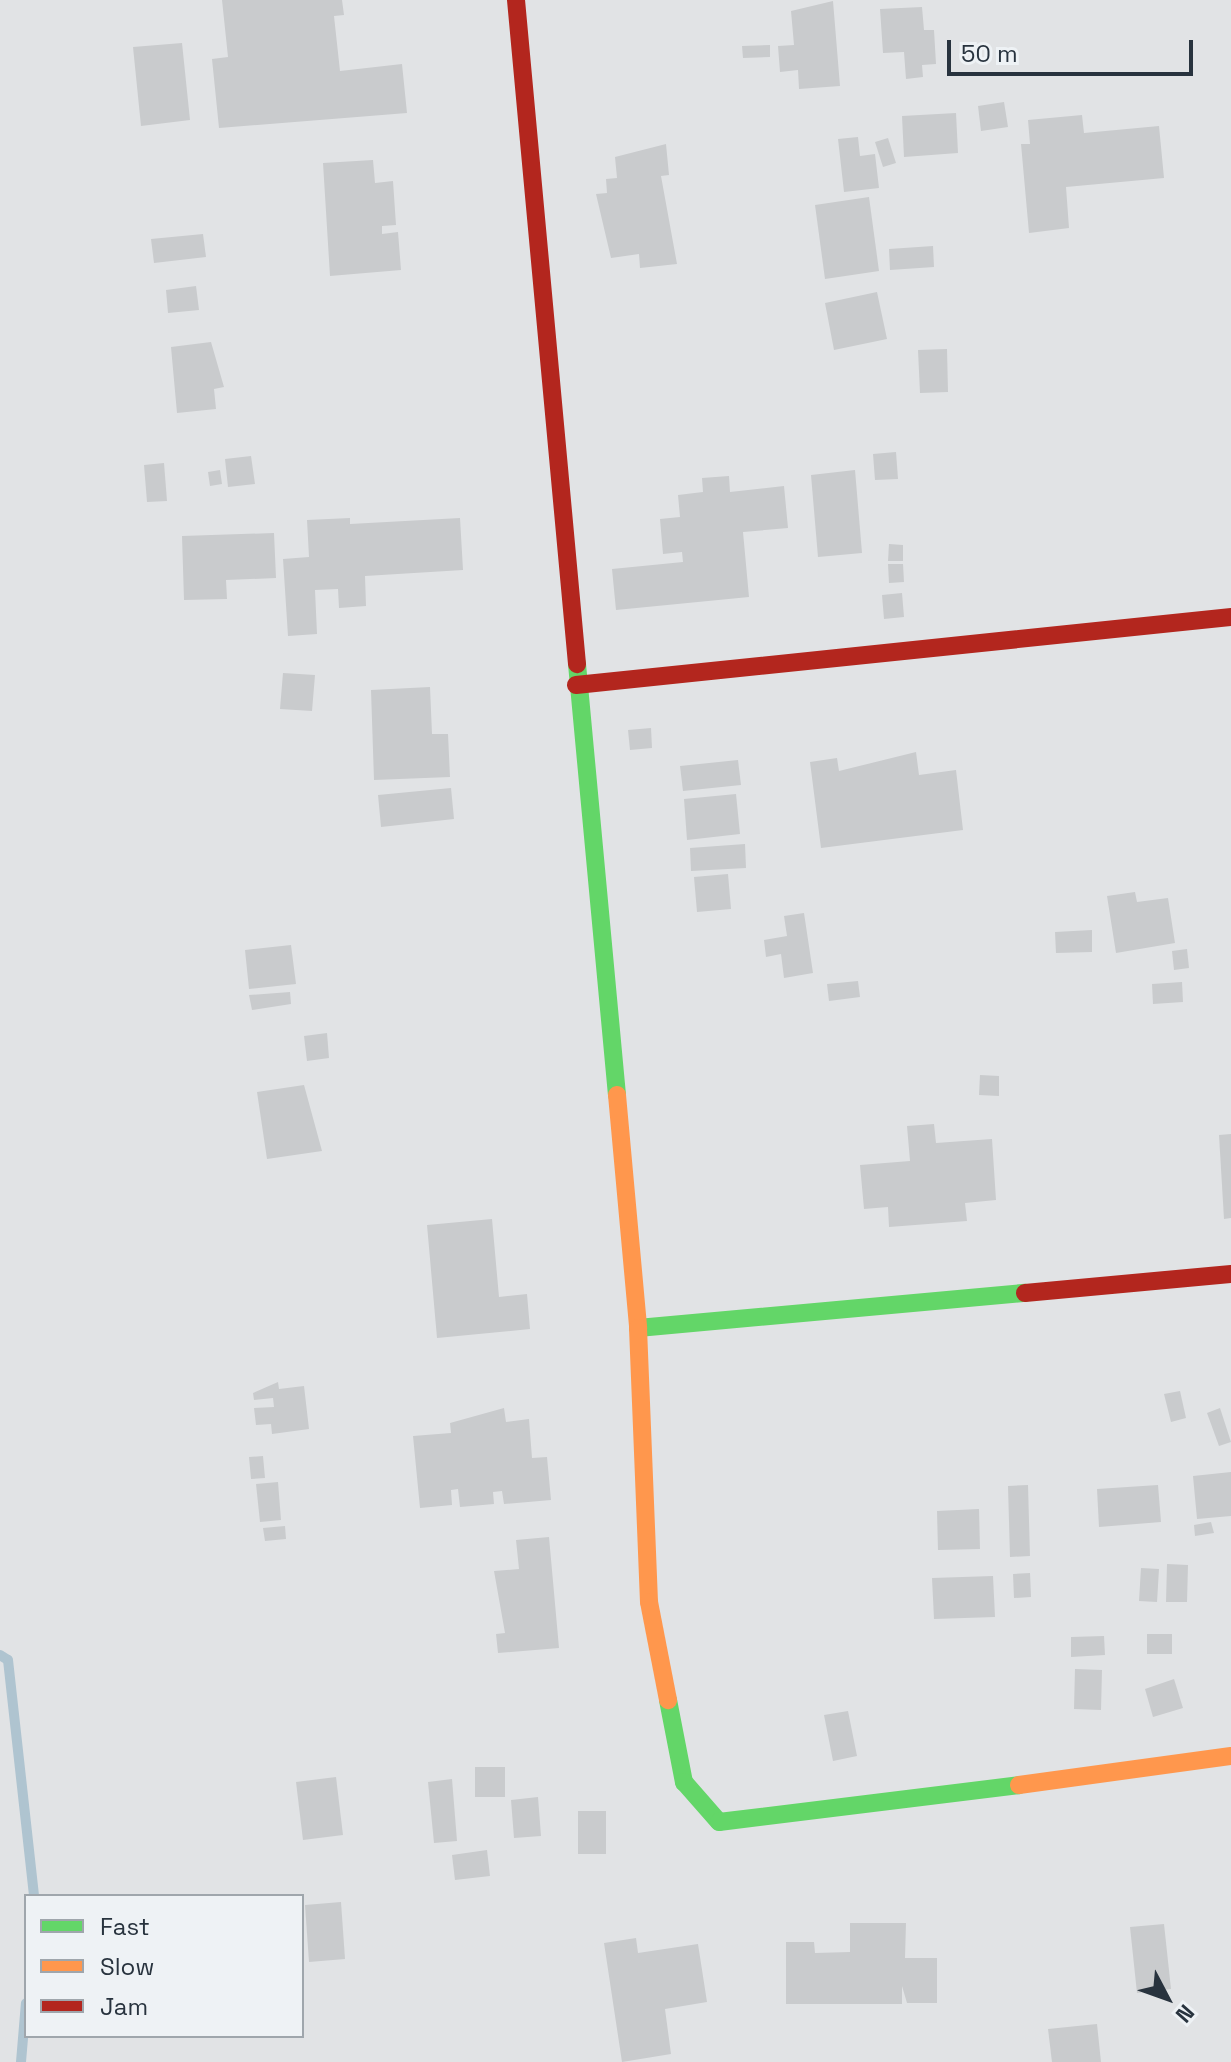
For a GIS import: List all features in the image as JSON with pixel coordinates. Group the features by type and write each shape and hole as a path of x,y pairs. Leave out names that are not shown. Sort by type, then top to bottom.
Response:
{"street":[{"path":"516,0 576,685 638,1328 649,1602 684,1782 719,1822 1231,1756"},
{"path":"576,685 1231,617"},
{"path":"638,1328 1231,1274"}],"building":[{"path":"222,0 342,0 344,15 334,16 340,71 402,64 407,113 219,128 212,59 228,57"},
{"path":"833,1 840,86 799,89 798,70 780,72 778,46 794,45 791,11"},
{"path":"922,7 924,30 934,30 936,64 922,65 923,77 906,79 904,52 883,53 880,9"},
{"path":"182,43 190,120 141,126 133,47"},
{"path":"770,45 770,57 743,58 742,46"},
{"path":"1004,102 1008,127 981,131 978,106"},
{"path":"956,113 958,153 904,157 902,116"},
{"path":"1082,115 1084,133 1159,126 1164,178 1066,187 1069,228 1029,233 1021,144 1030,144 1028,120"},
{"path":"858,137 860,156 875,154 879,188 844,192 838,139"},
{"path":"888,138 896,163 883,167 875,142"},
{"path":"666,144 669,175 661,176 677,264 640,268 639,254 611,258 596,194 607,193 606,179 617,178 615,157"},
{"path":"373,160 375,183 393,181 396,225 382,226 382,234 398,232 401,270 330,276 323,163"},
{"path":"869,197 879,271 825,279 815,205"},
{"path":"203,234 206,257 154,263 151,239"},
{"path":"933,246 934,267 890,270 889,249"},
{"path":"196,286 199,310 168,313 166,290"},
{"path":"877,292 887,339 834,350 825,303"},
{"path":"211,342 224,387 214,389 216,409 177,413 171,347"},
{"path":"947,349 948,392 920,393 918,350"},
{"path":"896,452 898,479 875,480 873,454"},
{"path":"251,456 255,484 228,487 225,459"},
{"path":"164,463 167,501 147,502 144,465"},
{"path":"220,470 222,484 210,486 208,472"},
{"path":"855,470 862,553 818,557 811,475"},
{"path":"729,476 730,492 784,486 788,528 743,532 749,597 616,610 612,569 683,562 682,552 663,554 660,519 680,517 678,495 703,492 702,478"},
{"path":"350,518 350,524 460,518 463,570 365,576 366,606 339,608 338,589 315,590 317,634 288,636 283,559 309,557 307,520"},
{"path":"274,533 276,578 226,580 227,599 184,600 182,536"},
{"path":"889,544 903,545 903,561 888,561"},
{"path":"888,564 903,564 904,582 889,583"},
{"path":"902,593 904,617 884,619 882,595"},
{"path":"283,673 315,675 312,711 280,709"},
{"path":"430,687 432,734 448,734 450,777 374,780 371,690"},
{"path":"651,728 652,748 630,750 628,730"},
{"path":"916,752 919,775 956,770 963,830 821,848 810,762 837,758 839,771"},
{"path":"738,760 741,785 683,791 680,766"},
{"path":"451,788 454,819 381,827 378,795"},
{"path":"736,794 740,834 687,840 684,799"},
{"path":"745,844 746,868 691,871 690,848"},
{"path":"728,874 731,909 697,912 694,877"},
{"path":"1135,892 1137,902 1168,898 1175,943 1116,953 1107,896"},
{"path":"804,913 813,973 784,978 781,954 766,957 764,940 787,936 784,916"},
{"path":"1092,930 1092,952 1056,953 1055,932"},
{"path":"291,945 296,984 249,989 245,950"},
{"path":"1187,949 1189,968 1174,970 1172,951"},
{"path":"858,981 860,997 829,1001 827,984"},
{"path":"1182,982 1183,1002 1153,1004 1152,984"},
{"path":"290,992 291,1004 252,1010 249,995"},
{"path":"327,1033 329,1058 307,1061 304,1036"},
{"path":"980,1075 999,1076 999,1096 979,1095"},
{"path":"304,1085 322,1151 267,1159 257,1092"},
{"path":"934,1124 936,1143 992,1139 996,1200 965,1203 967,1221 889,1227 888,1207 864,1209 860,1165 910,1161 907,1126"},
{"path":"1231,1134 1231,1218 1224,1219 1219,1135"},
{"path":"492,1219 499,1297 527,1294 530,1329 437,1338 427,1225"},
{"path":"278,1382 279,1389 304,1386 309,1429 272,1434 271,1424 256,1425 254,1408 274,1407 273,1398 254,1400 253,1393"},
{"path":"1180,1391 1186,1418 1171,1422 1164,1394"},
{"path":"504,1408 506,1422 529,1419 532,1458 547,1457 551,1500 504,1504 502,1491 493,1492 494,1504 460,1507 458,1489 451,1490 452,1505 420,1508 413,1436 451,1433 450,1423"},
{"path":"1220,1408 1231,1442 1219,1446 1207,1413"},
{"path":"263,1456 265,1478 251,1479 249,1457"},
{"path":"1231,1472 1231,1516 1197,1519 1193,1476"},
{"path":"278,1482 281,1520 260,1522 256,1484"},
{"path":"1028,1485 1030,1556 1010,1557 1008,1486"},
{"path":"1158,1485 1161,1522 1099,1527 1097,1489"},
{"path":"979,1509 980,1549 938,1550 937,1511"},
{"path":"1211,1522 1214,1533 1195,1536 1194,1525"},
{"path":"285,1526 286,1539 265,1541 263,1528"},
{"path":"549,1537 559,1648 498,1653 496,1634 505,1633 494,1571 519,1569 516,1540"},
{"path":"1167,1564 1188,1565 1187,1602 1166,1602"},
{"path":"1141,1568 1159,1569 1157,1602 1139,1601"},
{"path":"1030,1573 1031,1597 1014,1598 1013,1574"},
{"path":"993,1576 995,1617 934,1619 932,1578"},
{"path":"1147,1634 1172,1634 1172,1654 1147,1654"},
{"path":"1104,1636 1105,1655 1071,1657 1071,1637"},
{"path":"1075,1669 1102,1670 1101,1710 1074,1709"},
{"path":"1174,1679 1183,1708 1153,1717 1145,1689"},
{"path":"848,1711 857,1756 833,1761 824,1715"},
{"path":"475,1767 505,1767 505,1797 475,1797"},
{"path":"336,1777 343,1835 303,1840 296,1782"},
{"path":"452,1779 457,1841 434,1843 428,1782"},
{"path":"538,1797 541,1836 514,1838 511,1800"},
{"path":"578,1811 606,1811 606,1854 578,1854"},
{"path":"487,1850 490,1876 455,1880 452,1855"},
{"path":"341,1902 345,1959 309,1962 305,1905"},
{"path":"850,1923 906,1923 905,1958 937,1958 937,2003 907,2003 902,1986 902,2004 786,2004 786,1942 814,1942 815,1953 850,1952"},
{"path":"1164,1924 1171,1989 1137,1993 1130,1927"},
{"path":"636,1938 638,1953 698,1944 707,2002 665,2009 671,2054 622,2062 604,1943"},
{"path":"1097,2024 1101,2062 1052,2062 1048,2029"}],"waterway":[{"path":"0,1655 8,1660 34,1894"},
{"path":"21,2062 24,2027"}],"traffic: fast":[{"path":"577,664 617,1095"},
{"path":"638,1328 1025,1293"},
{"path":"668,1700 684,1782 719,1822 1019,1785"}],"traffic: slow":[{"path":"617,1095 638,1328 649,1602 668,1700"},
{"path":"1019,1785 1231,1756"}],"traffic: jam":[{"path":"516,0 577,664"},
{"path":"576,685 1231,617"},
{"path":"1025,1293 1231,1274"}]}
